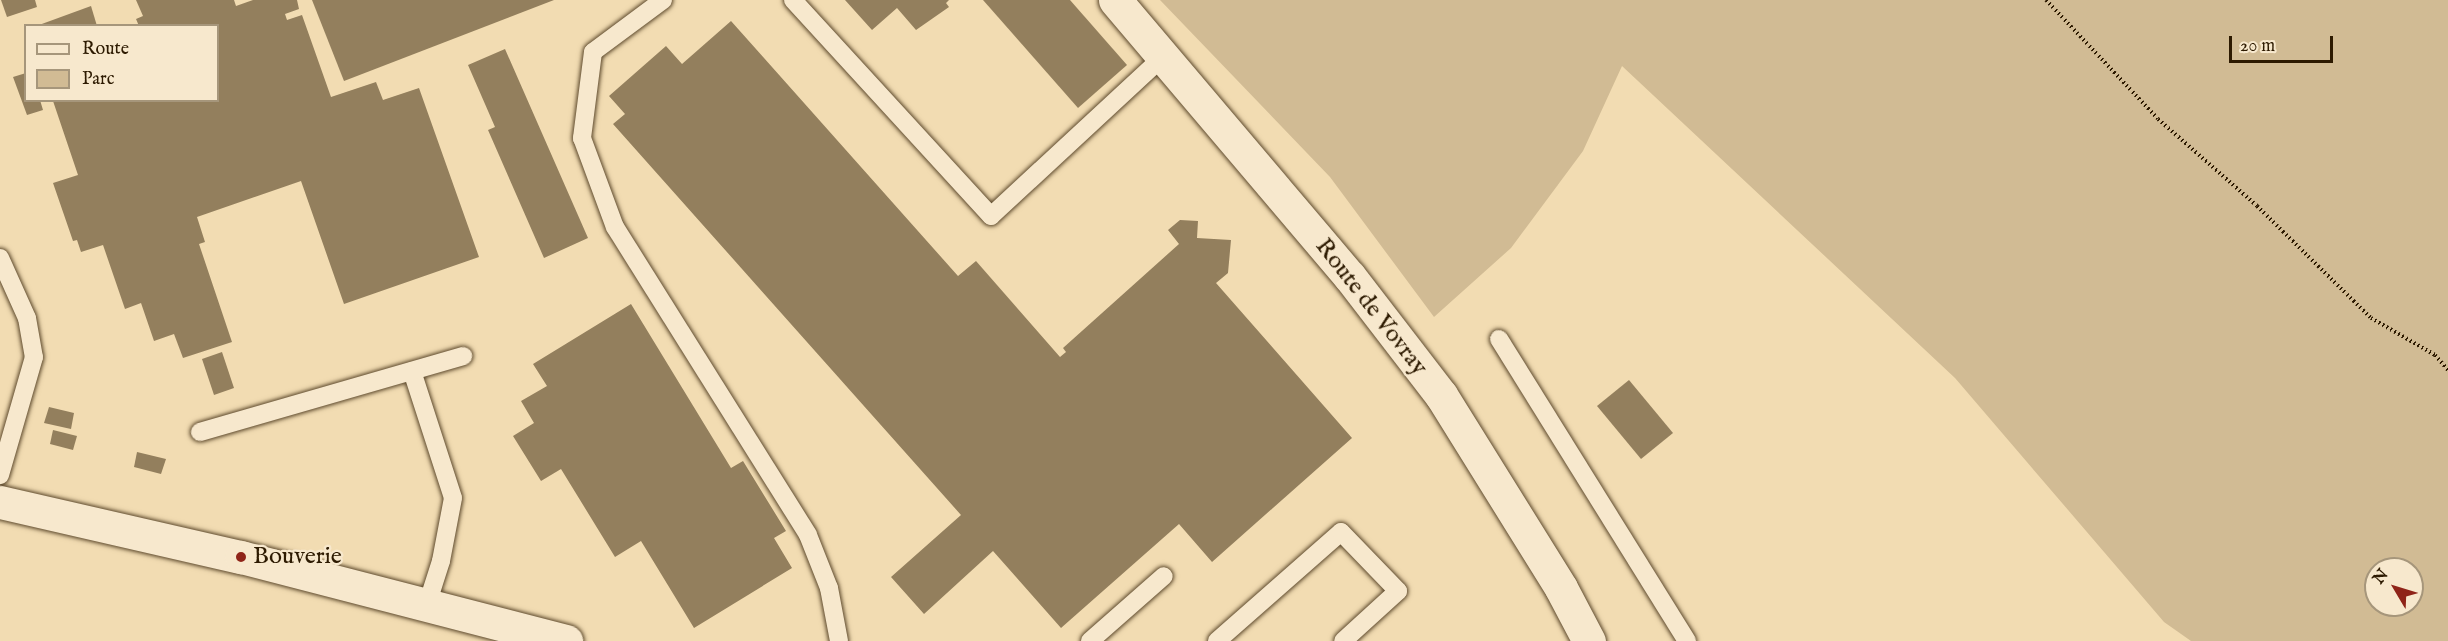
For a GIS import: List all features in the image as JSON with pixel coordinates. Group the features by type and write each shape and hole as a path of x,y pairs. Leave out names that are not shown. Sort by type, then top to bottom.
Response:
{"street":[{"name":"Route de Vovray","path":"1115,0 1350,277 1441,395 1562,588 1589,641"},
{"path":"1,497 241,556 567,641"}],"lane":[{"path":"663,0 593,52 582,138 615,227 808,535 829,588 839,641"},
{"path":"793,0 991,216 1163,57"},
{"path":"1,497 34,357 27,318 2,267"},
{"path":"1499,339 1687,641"},
{"path":"200,432 463,356"},
{"path":"412,370 453,498 441,561 427,605"},
{"path":"1217,641 1341,532 1398,591 1343,641"},
{"path":"1090,641 1164,576"}],"path":[{"path":"2046,0 2158,119 2257,206 2371,318 2435,355 2448,370"}],"green space":[{"path":"1160,0 2448,0 2448,641 2191,641 2164,622 1955,378 1622,66 1583,151 1511,248 1434,317 1330,177"}],"building":[{"path":"1,0 35,0 37,7 7,17"},
{"path":"136,0 234,0 236,6 253,0 297,0 299,9 285,14 287,20 302,15 331,97 376,82 383,100 419,88 479,257 344,304 301,181 197,217 205,242 199,244 232,342 183,358 174,334 154,341 141,303 125,309 103,245 81,252 77,240 73,241 53,183 78,175 53,102 219,102 219,24 138,24 136,19 143,16"},
{"path":"312,0 554,0 344,81"},
{"path":"845,0 949,0 946,3 949,7 916,30 897,8 872,30"},
{"path":"983,0 1070,0 1127,65 1078,108"},
{"path":"91,6 96,24 42,24"},
{"path":"731,21 958,276 976,261 1060,357 1066,352 1063,348 1179,244 1168,230 1180,220 1198,221 1197,238 1231,240 1228,273 1216,283 1352,438 1212,562 1179,524 1061,628 993,551 924,614 891,577 961,515 613,124 625,114 609,96 666,46 682,64"},
{"path":"505,49 588,238 544,258 488,130 495,127 468,65"},
{"path":"24,74 24,102 41,102 43,110 27,115 13,77"},
{"path":"631,304 731,468 743,461 786,531 774,538 792,568 694,628 641,541 615,557 561,469 541,481 513,436 534,423 521,401 547,386 533,364"},
{"path":"222,352 234,388 214,395 202,359"},
{"path":"1629,380 1673,433 1641,459 1597,406"},
{"path":"49,407 74,413 71,429 44,423"},
{"path":"53,430 77,436 73,450 50,444"},
{"path":"137,452 166,459 161,474 134,467"}],"place":[{"name":"Bouverie","path":"241,557"}]}
